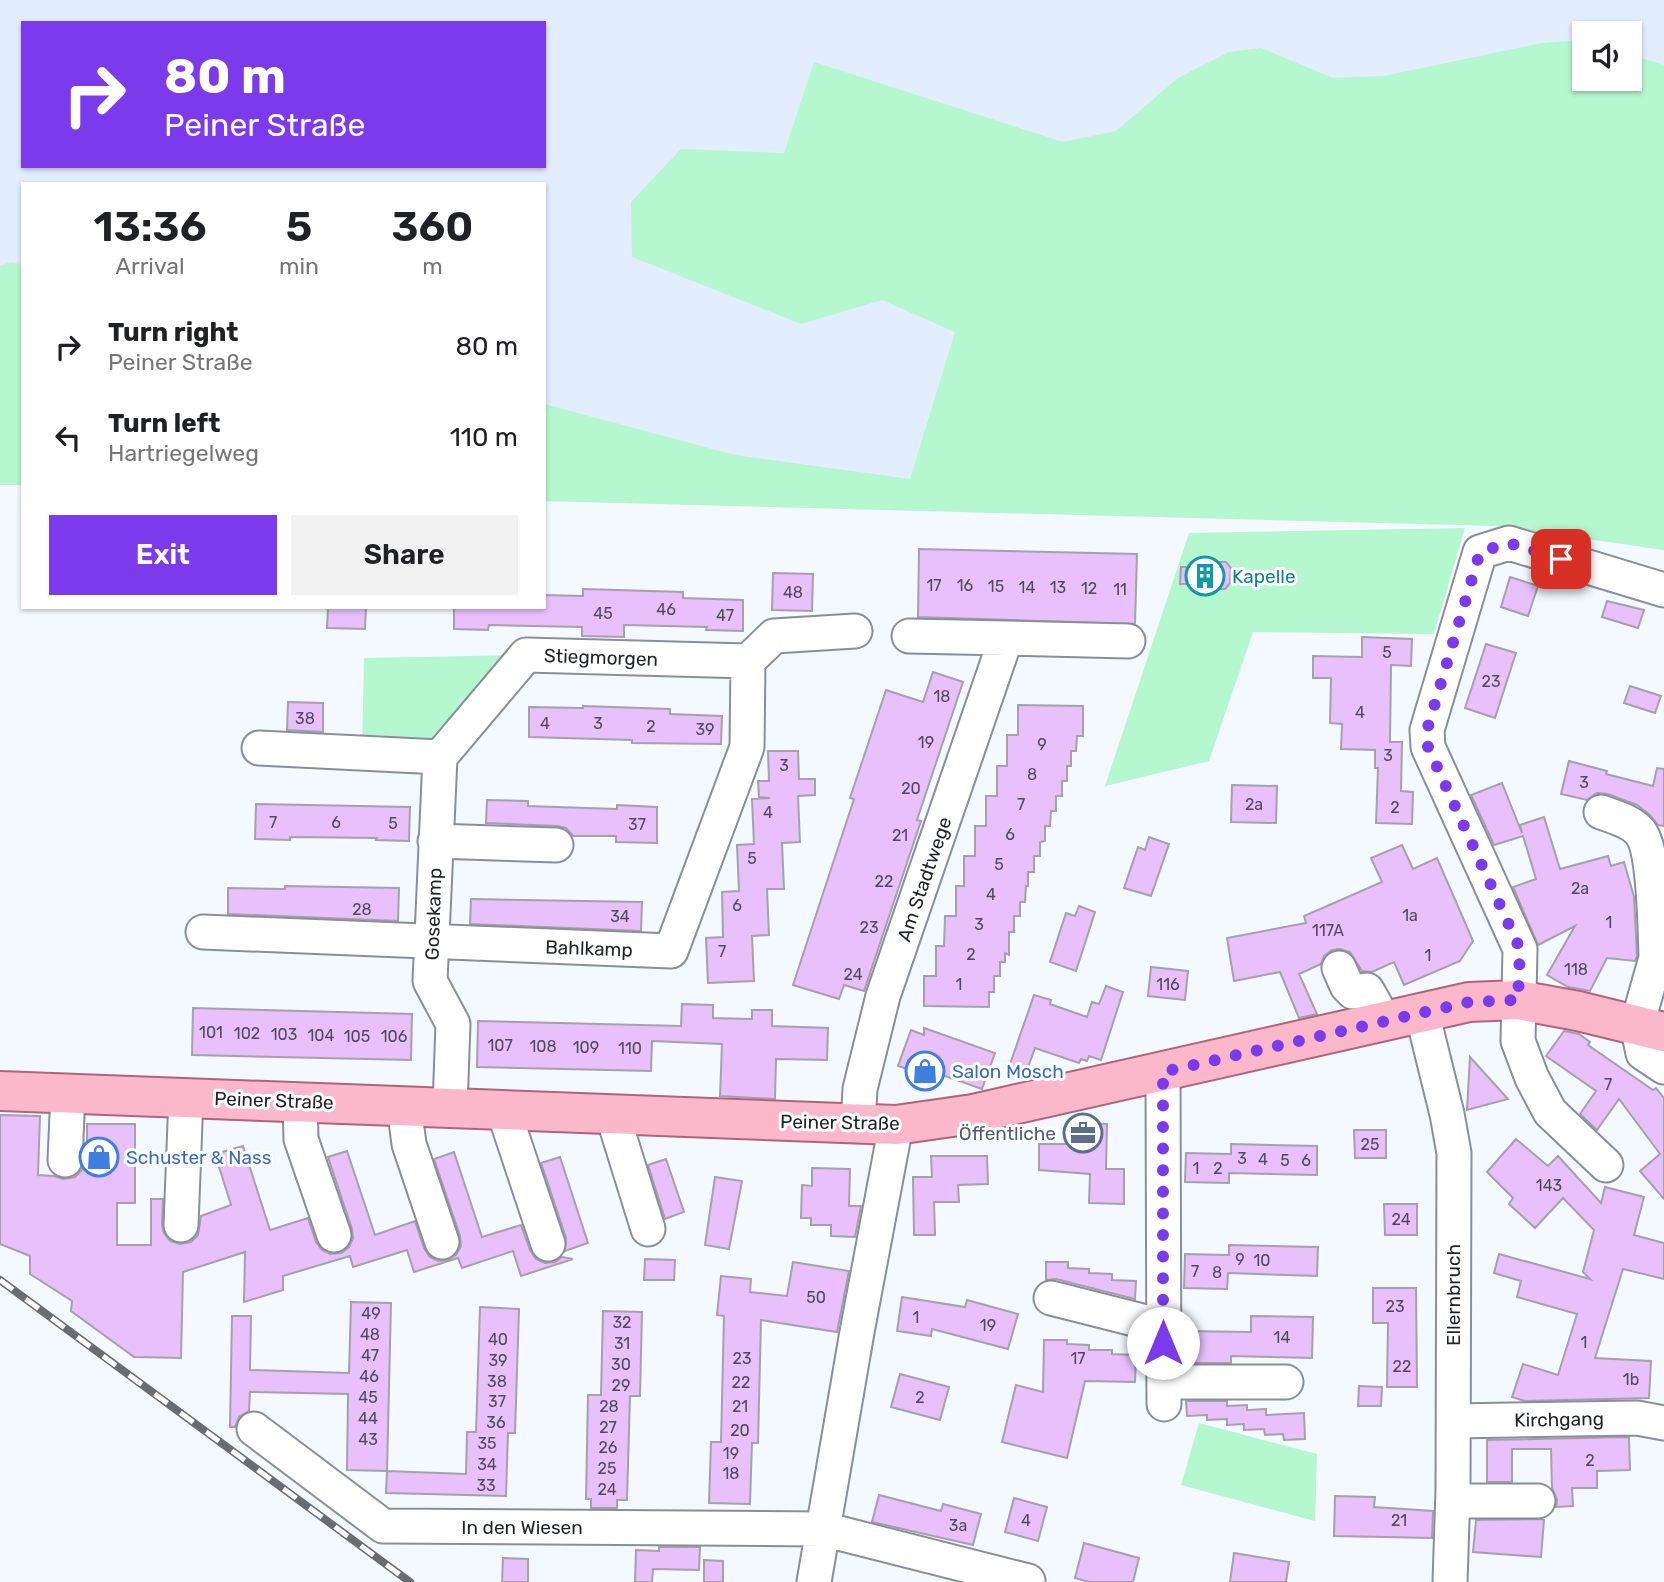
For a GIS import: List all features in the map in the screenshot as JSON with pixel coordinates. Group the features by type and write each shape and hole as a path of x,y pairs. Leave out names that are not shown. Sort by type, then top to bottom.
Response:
{"main road":[{"name":"Peiner Straße","path":"0,1091 896,1125 973,1114 1469,1002 1518,1000 1578,1010 1651,1029"}],"street":[{"path":"1605,1165 1550,1111 1541,1098 1518,1041 1520,949 1428,747 1427,730 1480,552 1509,543 1664,590"},
{"path":"748,661 774,636 855,631"},
{"path":"909,636 1128,640"},
{"name":"Am Stadtwege","path":"858,1125 860,1090 883,996 1006,638"},
{"name":"Stiegmorgen","path":"440,757 526,654 748,661"},
{"name":"Bahlkamp","path":"203,932 671,951 747,747 748,661"},
{"path":"259,748 440,757"},
{"name":"Gosekamp","path":"440,757 430,981 453,1024 450,1107"},
{"path":"1601,812 1627,822 1641,832 1648,850 1660,958 1651,1029 1643,1053 1664,1067"},
{"path":"435,841 556,845"},
{"path":"1339,968 1347,986 1353,992 1367,990 1385,1021"},
{"name":"Ellernbruch","path":"1422,1013 1454,1153 1454,1422 1450,1582"},
{"path":"1163,1072 1164,1393 1286,1382"},
{"path":"65,1160 68,1093"},
{"path":"181,1225 186,1097"},
{"path":"300,1101 302,1139 334,1235"},
{"path":"404,1105 409,1144 442,1242"},
{"path":"503,1109 548,1244"},
{"path":"612,1113 648,1229"},
{"path":"814,1582 896,1125"},
{"path":"1051,1298 1163,1324"},
{"name":"Kirchgang","path":"1454,1422 1637,1418 1664,1423"},
{"name":"In den Wiesen","path":"254,1429 383,1527 823,1529 1028,1581"},
{"path":"1453,1501 1538,1501"}],"shaded area":[{"path":"0,0 1664,0 1664,550 1499,526 546,501 546,182 21,182 21,485 0,485"}],"green space":[{"path":"1572,41 1572,91 1642,91 1642,58 1664,65 1664,550 1499,526 546,501 546,405 735,455 910,479 955,332 882,300 801,324 632,257 631,202 681,149 784,153 814,62 1063,142 1116,131 1178,78 1229,52 1261,48 1333,78 1384,76 1542,43"},
{"path":"11,262 21,264 21,485 0,485 0,266"},
{"path":"1465,528 1434,634 1253,632 1209,761 1105,786 1189,533"},
{"path":"526,655 440,757 362,753 364,658"},
{"path":"1199,1423 1317,1454 1315,1521 1181,1485"}],"building":[{"path":"919,549 1137,554 1135,624 918,617"},
{"name":"Kapelle","path":"1216,562 1226,562 1231,568 1230,583 1225,589 1217,589 1210,584 1180,584 1181,567 1210,567"},
{"path":"773,573 813,574 812,611 772,610"},
{"path":"1510,577 1538,586 1528,616 1501,607"},
{"path":"583,589 683,592 683,598 743,600 743,631 706,630 707,627 624,625 624,637 582,636 582,627 489,625 488,630 454,629 454,609 546,609 546,595 583,596"},
{"path":"1607,601 1644,610 1638,628 1602,617"},
{"path":"328,609 366,609 365,629 327,628"},
{"path":"1362,637 1412,639 1411,666 1391,665 1390,742 1402,742 1401,791 1413,792 1412,824 1376,823 1378,768 1375,768 1375,750 1341,749 1342,724 1330,723 1331,678 1313,678 1313,656 1362,657"},
{"path":"1486,644 1516,653 1495,718 1465,708"},
{"path":"933,672 963,682 917,820 921,821 864,991 844,985 839,999 793,985 854,799 850,798 886,690 923,702"},
{"path":"1630,686 1661,696 1655,713 1624,703"},
{"path":"288,702 323,703 323,732 287,730"},
{"path":"1018,705 1083,706 1083,736 1077,736 1076,751 1071,751 1067,781 1062,781 1062,796 1056,796 1056,811 1051,811 1050,826 1045,826 1045,841 1040,842 1040,856 1034,856 1034,872 1028,872 1025,902 1020,902 1020,916 1014,916 1014,932 1009,932 1009,955 1005,953 1005,962 1000,962 1000,976 994,976 994,992 989,992 989,1007 924,1006 924,976 936,976 936,946 944,946 945,916 956,916 956,886 964,886 964,856 975,856 975,826 986,826 986,796 997,796 997,766 1007,766 1007,735 1018,735"},
{"path":"529,707 670,709 670,714 722,716 721,744 632,743 632,740 529,737"},
{"path":"768,751 798,751 799,779 815,779 815,795 798,796 800,842 782,843 784,889 767,889 769,935 752,936 754,981 708,983 706,938 723,937 722,892 739,891 737,845 754,844 752,799 770,798 759,797 758,781 769,781"},
{"path":"1569,761 1653,786 1657,768 1664,769 1664,826 1658,825 1637,805 1608,794 1597,793 1587,800 1561,794"},
{"path":"1502,783 1522,833 1520,825 1544,817 1560,869 1608,856 1611,866 1624,862 1634,897 1637,956 1635,961 1607,958 1590,991 1568,987 1547,975 1575,926 1538,945 1513,887 1536,879 1523,836 1494,845 1471,795"},
{"path":"1232,785 1277,786 1276,823 1231,822"},
{"path":"487,800 528,801 528,806 617,809 617,805 657,807 657,843 616,842 616,836 573,836 566,828 557,826 486,823"},
{"path":"256,804 410,807 409,841 376,840 377,838 255,839"},
{"path":"1149,837 1169,844 1151,896 1124,888 1138,847 1145,850"},
{"path":"1402,845 1413,869 1437,858 1473,941 1460,961 1404,985 1394,962 1372,972 1362,971 1350,952 1332,950 1324,956 1321,964 1299,974 1317,1014 1299,1018 1280,972 1234,981 1227,938 1306,923 1304,916 1382,882 1371,858"},
{"path":"285,886 399,888 398,921 228,914 228,888 285,889"},
{"path":"471,899 642,902 641,931 470,924"},
{"path":"1079,906 1095,912 1076,971 1050,962 1066,913 1075,916"},
{"path":"1151,967 1188,971 1185,1000 1148,996"},
{"path":"1106,986 1123,992 1101,1060 1089,1056 1087,1061 1081,1059 1079,1063 1035,1048 1026,1073 1009,1067 1034,995 1051,1000 1050,1004 1087,1017 1092,1002 1099,1004"},
{"path":"682,1004 713,1005 713,1018 752,1019 752,1010 772,1010 772,1026 828,1028 827,1060 776,1059 775,1099 720,1096 722,1044 652,1041 651,1071 477,1067 478,1021 681,1026"},
{"path":"193,1008 412,1014 411,1060 192,1055"},
{"path":"924,1028 995,1053 982,1089 931,1071 930,1077 898,1066 911,1030 924,1035"},
{"path":"1564,1031 1579,1034 1590,1042 1588,1045 1653,1090 1656,1088 1664,1098 1664,1199 1640,1171 1660,1154 1619,1099 1597,1130 1580,1114 1596,1091 1546,1056"},
{"path":"1470,1057 1508,1099 1467,1110"},
{"path":"0,1115 40,1116 38,1175 63,1179 75,1177 82,1170 87,1150 87,1124 135,1124 135,1203 117,1203 117,1245 151,1245 151,1199 163,1199 162,1225 170,1241 180,1244 191,1242 198,1235 201,1216 231,1205 215,1154 243,1146 270,1230 308,1218 316,1242 322,1250 330,1254 341,1253 349,1247 353,1238 352,1229 328,1157 347,1151 375,1235 415,1221 430,1257 438,1261 447,1260 456,1255 461,1246 460,1236 434,1159 454,1152 482,1237 521,1225 536,1259 545,1263 555,1262 562,1257 573,1259 521,1276 513,1251 462,1268 458,1258 414,1272 407,1250 353,1267 350,1256 283,1276 283,1290 244,1302 245,1252 183,1272 181,1358 134,1357 71,1311 72,1301 30,1274 30,1256 0,1244"},
{"path":"1071,1123 1107,1124 1106,1169 1124,1169 1124,1204 1089,1203 1090,1174 1039,1170 1039,1144 1071,1144"},
{"path":"1354,1130 1386,1130 1386,1158 1355,1158"},
{"path":"1516,1139 1548,1166 1558,1156 1601,1203 1605,1187 1644,1197 1634,1235 1664,1243 1664,1279 1623,1269 1595,1358 1651,1361 1649,1398 1525,1401 1512,1397 1523,1364 1558,1375 1577,1314 1517,1297 1521,1281 1494,1273 1499,1254 1590,1279 1583,1272 1594,1230 1563,1198 1535,1228 1509,1204 1513,1198 1487,1172"},
{"path":"1231,1144 1317,1146 1317,1175 1229,1173 1229,1183 1185,1182 1186,1153 1231,1154"},
{"path":"931,1156 987,1156 988,1184 958,1185 959,1202 934,1202 935,1235 914,1235 913,1177 932,1177"},
{"path":"560,1157 588,1243 565,1251 566,1238 541,1163"},
{"path":"666,1159 684,1212 665,1219 648,1165"},
{"path":"812,1168 850,1169 849,1206 861,1206 855,1237 831,1236 831,1225 811,1225 811,1218 801,1218 802,1185 812,1186"},
{"path":"715,1177 742,1181 729,1249 705,1245"},
{"path":"1384,1204 1417,1204 1417,1235 1385,1235"},
{"path":"1229,1245 1318,1247 1317,1276 1228,1273 1227,1289 1184,1288 1185,1254 1229,1255"},
{"path":"645,1259 675,1260 674,1280 644,1280"},
{"path":"793,1262 849,1271 837,1332 761,1320 758,1443 752,1443 750,1504 709,1503 711,1442 721,1442 724,1316 717,1315 721,1276 751,1279 750,1292 787,1296"},
{"path":"1046,1262 1068,1262 1068,1268 1089,1269 1089,1273 1112,1274 1112,1280 1136,1281 1135,1299 1056,1279 1046,1280"},
{"path":"1373,1288 1416,1288 1417,1387 1387,1387 1388,1323 1373,1323"},
{"path":"902,1297 965,1307 967,1300 1018,1314 1008,1349 932,1329 931,1336 897,1331"},
{"path":"351,1302 391,1303 387,1471 347,1470 348,1394 250,1392 249,1411 239,1417 235,1427 230,1427 232,1316 251,1316 250,1370 349,1373"},
{"path":"480,1307 519,1309 515,1433 508,1433 506,1496 386,1493 387,1471 466,1474 467,1432 476,1432"},
{"path":"603,1311 642,1312 640,1396 630,1396 627,1500 617,1500 617,1508 591,1508 591,1499 586,1499 588,1395 601,1395"},
{"path":"1251,1316 1313,1317 1312,1358 1231,1356 1231,1363 1183,1363 1183,1331 1251,1332"},
{"path":"1044,1340 1067,1340 1067,1344 1089,1345 1089,1350 1112,1350 1112,1354 1136,1355 1135,1382 1085,1381 1067,1458 1002,1442 1016,1385 1043,1392"},
{"path":"900,1374 949,1387 940,1420 891,1407"},
{"path":"1359,1386 1382,1387 1381,1406 1358,1406"},
{"path":"1186,1401 1227,1401 1227,1406 1247,1405 1247,1410 1266,1409 1266,1415 1304,1413 1305,1439 1284,1440 1283,1434 1265,1435 1264,1429 1244,1430 1244,1424 1227,1425 1227,1419 1207,1420 1207,1415 1187,1416"},
{"path":"1629,1437 1630,1470 1597,1471 1597,1488 1572,1488 1573,1506 1556,1507 1557,1500 1552,1488 1551,1449 1512,1449 1512,1482 1487,1482 1487,1440"},
{"path":"879,1495 941,1511 943,1504 981,1514 973,1545 872,1522"},
{"path":"1335,1496 1375,1497 1374,1507 1433,1511 1432,1538 1334,1536"},
{"path":"1014,1498 1047,1507 1038,1541 1005,1532"},
{"path":"1542,1519 1541,1557 1473,1552 1476,1520"},
{"path":"1084,1543 1139,1558 1133,1582 1089,1582 1075,1578"},
{"path":"659,1547 700,1547 699,1570 653,1569 652,1582 635,1582 636,1550 659,1551"},
{"path":"1234,1553 1289,1562 1286,1582 1230,1582"},
{"path":"503,1558 528,1559 528,1582 502,1582"},
{"path":"704,1560 723,1561 723,1582 704,1582"}],"railway":[{"path":"0,1280 410,1582"}],"place":[{"name":"Kapelle","path":"1205,576"},
{"name":"Salon Mosch","path":"925,1071"},
{"name":"Öffentliche","path":"1083,1133"},
{"name":"Schuster & Nass","path":"99,1157"}],"route":[{"path":"1163,1343 1163,1072 1469,1002 1518,1000 1520,949 1428,747 1427,730 1480,552 1509,543 1561,559"}]}
